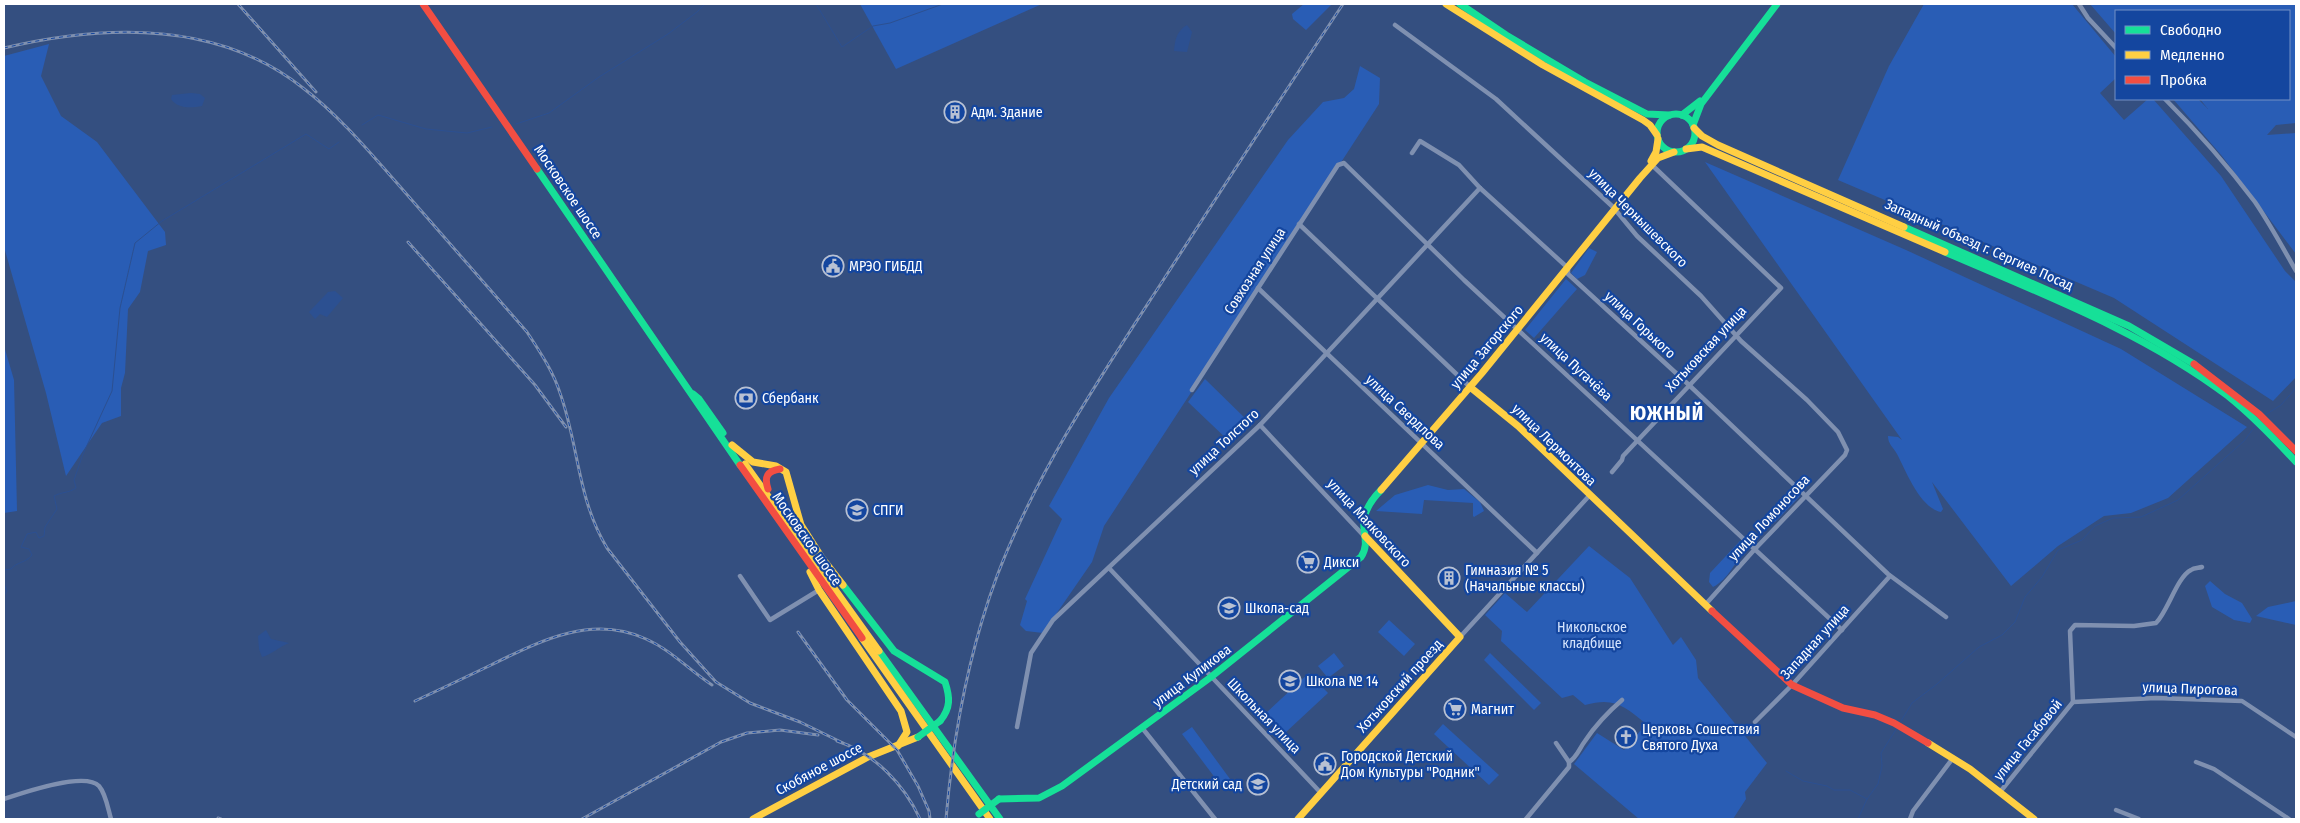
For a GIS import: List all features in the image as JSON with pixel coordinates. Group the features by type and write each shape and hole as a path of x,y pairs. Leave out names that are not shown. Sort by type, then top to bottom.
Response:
{"main road":[{"name":"Московское шоссе","path":"423,4 692,394 696,403 756,483 775,504 907,695"},
{"path":"1446,4 1581,89 1643,120 1650,125 1666,149 1674,152"},
{"path":"1460,4 1506,35 1585,82 1647,114 1656,116 1682,115 1697,105 1723,77"},
{"path":"1640,178 1661,156 1686,149 1693,142 1694,127 1700,107 1777,4"},
{"path":"1640,178 1656,152 1660,123 1669,115"},
{"path":"1682,115 1694,127"},
{"name":"Западный объезд г. Сергиев Посад","path":"1694,127 1702,136 1718,145 2129,326 2172,348 2244,404"},
{"name":"Западный объезд г. Сергиев Посад","path":"1686,149 1702,147 2125,331 2194,371 2244,404"},
{"name":"улица Загорского","path":"1364,536 1364,518 1370,502 1519,329 1640,178"},
{"name":"улица Лермонтова","path":"1470,387 1518,426 1589,496 1646,547 1705,605 1792,685 1843,708 1894,723 1979,776 2034,819"},
{"name":"Московское шоссе","path":"692,394 700,399 732,445 791,539 907,695"},
{"path":"2244,404 2296,451"},
{"path":"2272,430 2296,462"},
{"path":"732,445 753,462 776,466 783,470"},
{"path":"756,483 767,468 774,467 783,470"},
{"name":"Московское шоссе","path":"775,504 765,478 772,470 783,470 788,475 802,525 809,538 881,635 903,659 938,676 945,682 950,697 946,714 940,721"},
{"name":"улица Маяковского","path":"1364,536 1460,637"},
{"name":"улица Куликова","path":"976,816 1002,799 1039,798 1050,793 1146,727 1212,677 1361,557 1366,550 1364,536"},
{"path":"791,539 819,590 901,711 907,732 898,746"},
{"name":"Хотьковский проезд","path":"1298,819 1320,792 1460,637"},
{"path":"907,695 990,819"},
{"path":"907,695 1000,819"},
{"name":"Скобяное шоссе","path":"753,819 868,756 918,737 940,721"}],"street":[{"path":"2079,4 2088,18 2115,47"},
{"name":"улица Чернышевского","path":"1395,25 1496,99 1615,209 1637,236 1701,296 1736,336 1807,400 1838,432 1846,446"},
{"path":"2166,100 2196,130 2256,203 2296,271"},
{"name":"улица Горького","path":"1412,153 1420,141 1459,165 1480,188 1568,268 1568,274 1689,385 1890,576 1946,616"},
{"name":"улица Пугачёва","path":"1338,165 1344,163 1464,280 1842,630"},
{"name":"Совхозная улица","path":"1192,390 1338,165"},
{"name":"Хотьковская улица","path":"1612,472 1622,460 1622,456 1780,288 1652,165"},
{"name":"улица Толстого","path":"1017,727 1031,653 1053,620 1260,425 1480,188"},
{"name":"улица Лермонтова","path":"1299,224 1470,387"},
{"name":"улица Свердлова","path":"1258,288 1537,553"},
{"name":"улица Маяковского","path":"1260,425 1364,536"},
{"name":"улица Ломоносова","path":"1705,605 1805,495 1845,455 1846,446"},
{"path":"1460,637 1589,496"},
{"path":"2073,702 2070,631 2075,624 2134,626 2156,623 2162,617 2183,578 2190,570 2202,567"},
{"name":"Школьная улица","path":"1108,568 1283,750 1320,792"},
{"path":"740,576 770,620 819,590"},
{"name":"Западная улица","path":"1755,722 1792,685 1890,576"},
{"name":"улица Пирогова","path":"2073,702 2156,698 2242,701 2296,736"},
{"path":"1569,762 1575,758 1584,741 1608,712 1622,700"},
{"name":"улица Гасабовой","path":"2000,792 2073,702"},
{"path":"1146,727 1215,819"},
{"path":"1526,819 1562,778 1569,767 1569,762 1556,743"},
{"path":"1910,819 1913,811 1952,758"},
{"path":"2196,762 2214,770 2289,819"},
{"path":"4,799 54,784 83,780 91,781 102,790 111,819"},
{"path":"2116,810 2139,819"}],"green space":[{"path":"860,4 1042,4 896,69"},
{"path":"1304,4 1332,4 1306,30 1293,19 1292,14"},
{"path":"1924,4 2072,4 2115,56 2115,79 2100,93 2124,120 2147,100 2154,100 2221,176 2285,271 2296,282 2296,377 2273,401 2114,298 1838,180 1889,66"},
{"path":"2090,4 2296,4 2296,123 2276,125 2267,135 2296,133 2296,254 2222,156 2174,100 2199,100 2208,109 2201,100 2290,100 2290,10 2115,10 2115,33"},
{"path":"49,44 41,76 61,116 97,142 165,232 166,245 148,251 140,292 128,309 125,373 121,388 121,416 102,423 66,476 46,393 4,247 4,56"},
{"path":"1360,66 1380,78 1379,104 1104,526 1092,562 1043,633 1026,631 1020,625 1027,601 1025,599 1062,519 1049,506 1109,398 1288,140 1323,102 1344,98 1354,89"},
{"path":"1705,162 1906,250 2121,349 2247,427 2168,498 2131,513 2104,516 2058,546 2011,586 1932,482 1943,509 1941,512 1933,509 1920,496 1909,479 1888,436 1898,437 1902,440"},
{"path":"1589,248 1597,252 1585,275 1577,279 1571,273"},
{"path":"1566,279 1577,289 1534,338 1525,330"},
{"path":"4,346 14,380 17,511 4,513"},
{"path":"1205,379 1252,425 1231,443 1188,402"},
{"path":"1428,485 1448,490 1464,489 1480,502 1484,511 1474,517 1473,503 1424,500 1422,514 1376,511 1395,495"},
{"path":"1794,488 1800,496 1775,522 1770,521 1766,524 1763,531 1758,526"},
{"path":"1740,541 1747,546 1747,549 1728,575 1713,587 1709,582 1710,573"},
{"name":"Никольское кладбище","path":"1589,546 1630,578 1673,645 1681,637 1696,660 1698,678 1767,763 1745,792 1746,799 1733,819 1639,819 1574,764 1597,733 1624,750 1646,724 1619,705 1604,702 1585,705 1573,695 1562,698 1501,641 1502,631 1485,615 1505,593 1527,612"},
{"path":"2210,581 2225,594 2242,603 2252,619 2250,623 2234,620 2212,607 2205,586"},
{"path":"2296,601 2296,625 2256,616 2268,607"},
{"path":"1389,620 1415,644 1404,656 1378,632"},
{"path":"1334,653 1344,666 1328,678 1318,666"},
{"path":"1490,653 1541,703 1534,710 1484,660"},
{"path":"1309,673 1328,693 1285,733 1266,713"},
{"path":"1443,724 1499,775 1489,785 1434,734"},
{"path":"1192,727 1230,779 1222,787 1182,734"}],"shaded area":[{"path":"1187,25 1192,32 1187,52 1174,51 1177,36"},
{"path":"200,94 205,98 202,106 181,106 171,99 172,95"},
{"path":"335,291 343,298 327,317 320,314 315,319 309,312 328,292"},
{"path":"266,630 271,639 289,643 262,657 258,636"}],"waterway":[{"path":"516,124 549,113 599,77 668,34 705,4"},
{"path":"816,4 842,47 873,26 890,23 943,4"},
{"path":"362,125 378,115 426,129 467,133 492,127"},
{"path":"4,570 11,569 32,555 29,549 21,547 27,534 36,532 39,538 44,536 45,527 57,509 54,496 76,488 74,480 83,454 112,391 120,308 135,243 162,221 306,134 329,149 339,142"},
{"path":"2265,415 2281,405 2296,388"},
{"path":"1901,721 1912,703 1979,647 2002,635 2015,622 2025,597 2042,577 2058,550 2082,540 2095,526 2113,518 2141,517 2178,500 2244,441 2256,425"},
{"path":"4,584 7,591 4,595"},
{"path":"1858,819 1867,799 1878,784 1882,766 1881,753 1897,728"},
{"path":"1786,771 1803,781 1827,786 1834,790 1850,790 1867,799"}],"railway":[{"path":"238,4 316,92"},
{"path":"946,819 953,757 963,696 978,635 997,576 1031,499 1072,425 1116,353 1343,4"},
{"path":"4,48 42,40 120,32 159,34 197,39 234,50 270,66 317,99 367,150 527,332 550,369 560,393 584,491 597,529 607,548 680,642 716,682 750,703 800,722 843,743"},
{"path":"408,242 535,385 566,427"},
{"path":"415,701 528,647 566,634 586,630 605,629 626,632 646,639 672,654 712,685"},
{"path":"798,632 847,700 897,750 918,786 929,811 930,819"},
{"path":"582,819 721,742 747,733 780,730 818,735"},
{"path":"837,741 863,753 886,771 905,794 920,819"}],"traffic: fast":[{"path":"1460,4 1506,35 1585,82 1647,114 1669,115"},
{"path":"1693,125 1701,104 1777,4"},
{"path":"1682,115 1700,101"},
{"path":"1676,114 1689,120 1695,133 1689,146 1676,152 1663,146 1657,133 1663,120 1676,114"},
{"path":"537,169 740,465"},
{"path":"1904,227 2129,326 2194,364"},
{"path":"1945,252 2055,299 2162,352 2228,396 2264,428 2296,462"},
{"path":"693,394 699,399 723,433"},
{"path":"999,799 1039,798 1062,786 1211,677 1361,557 1365,547 1365,514 1371,502 1381,490"},
{"path":"843,585 894,651 945,682 948,693 948,707 940,721"},
{"path":"879,651 1000,819"},
{"path":"918,737 940,721"},
{"path":"979,814 999,799"}],"traffic: slow":[{"path":"1446,4 1543,65 1643,120 1650,125 1657,135"},
{"path":"1694,128 1702,136 1718,145 1904,227"},
{"path":"1651,161 1656,152 1658,139"},
{"path":"1686,149 1702,147 1945,252"},
{"path":"1381,490 1482,373 1640,178 1658,158 1674,152"},
{"path":"1470,387 1518,426 1712,611"},
{"path":"732,445 753,462 776,466 786,472 801,525 822,558 843,585"},
{"path":"745,464 879,651"},
{"path":"1298,819 1460,637 1365,536"},
{"path":"810,572 819,590 901,711 907,732 898,746"},
{"path":"862,638 990,819"},
{"path":"753,819 868,757 918,737"},
{"path":"1928,743 1970,769 2034,819"}],"traffic: jam":[{"path":"423,4 537,169"},
{"path":"2194,364 2259,414 2296,451"},
{"path":"740,465 862,638"},
{"path":"768,489 766,481 769,473 780,469"},
{"path":"1712,611 1792,685 1843,708 1875,715 1894,723 1928,743"}],"place":[{"name":"Адм. Здание","path":"955,112"},
{"name":"МРЭО ГИБДД","path":"833,266"},
{"name":"Сбербанк","path":"746,398"},
{"name":"СПГИ","path":"857,510"},
{"name":"Дикси","path":"1308,562"},
{"name":"Гимназия № 5 (Начальные классы)","path":"1449,578"},
{"name":"Школа-сад","path":"1229,608"},
{"name":"Школа № 14","path":"1290,681"},
{"name":"Магнит","path":"1455,709"},
{"name":"Церковь Сошествия Святого Духа","path":"1626,737"},
{"name":"Городской Детский Дом Культуры \"Родник\"","path":"1325,764"},
{"name":"Детский сад","path":"1258,784"}],"district":[{"name":"ЮЖНЫЙ","path":"1667,413"}]}
